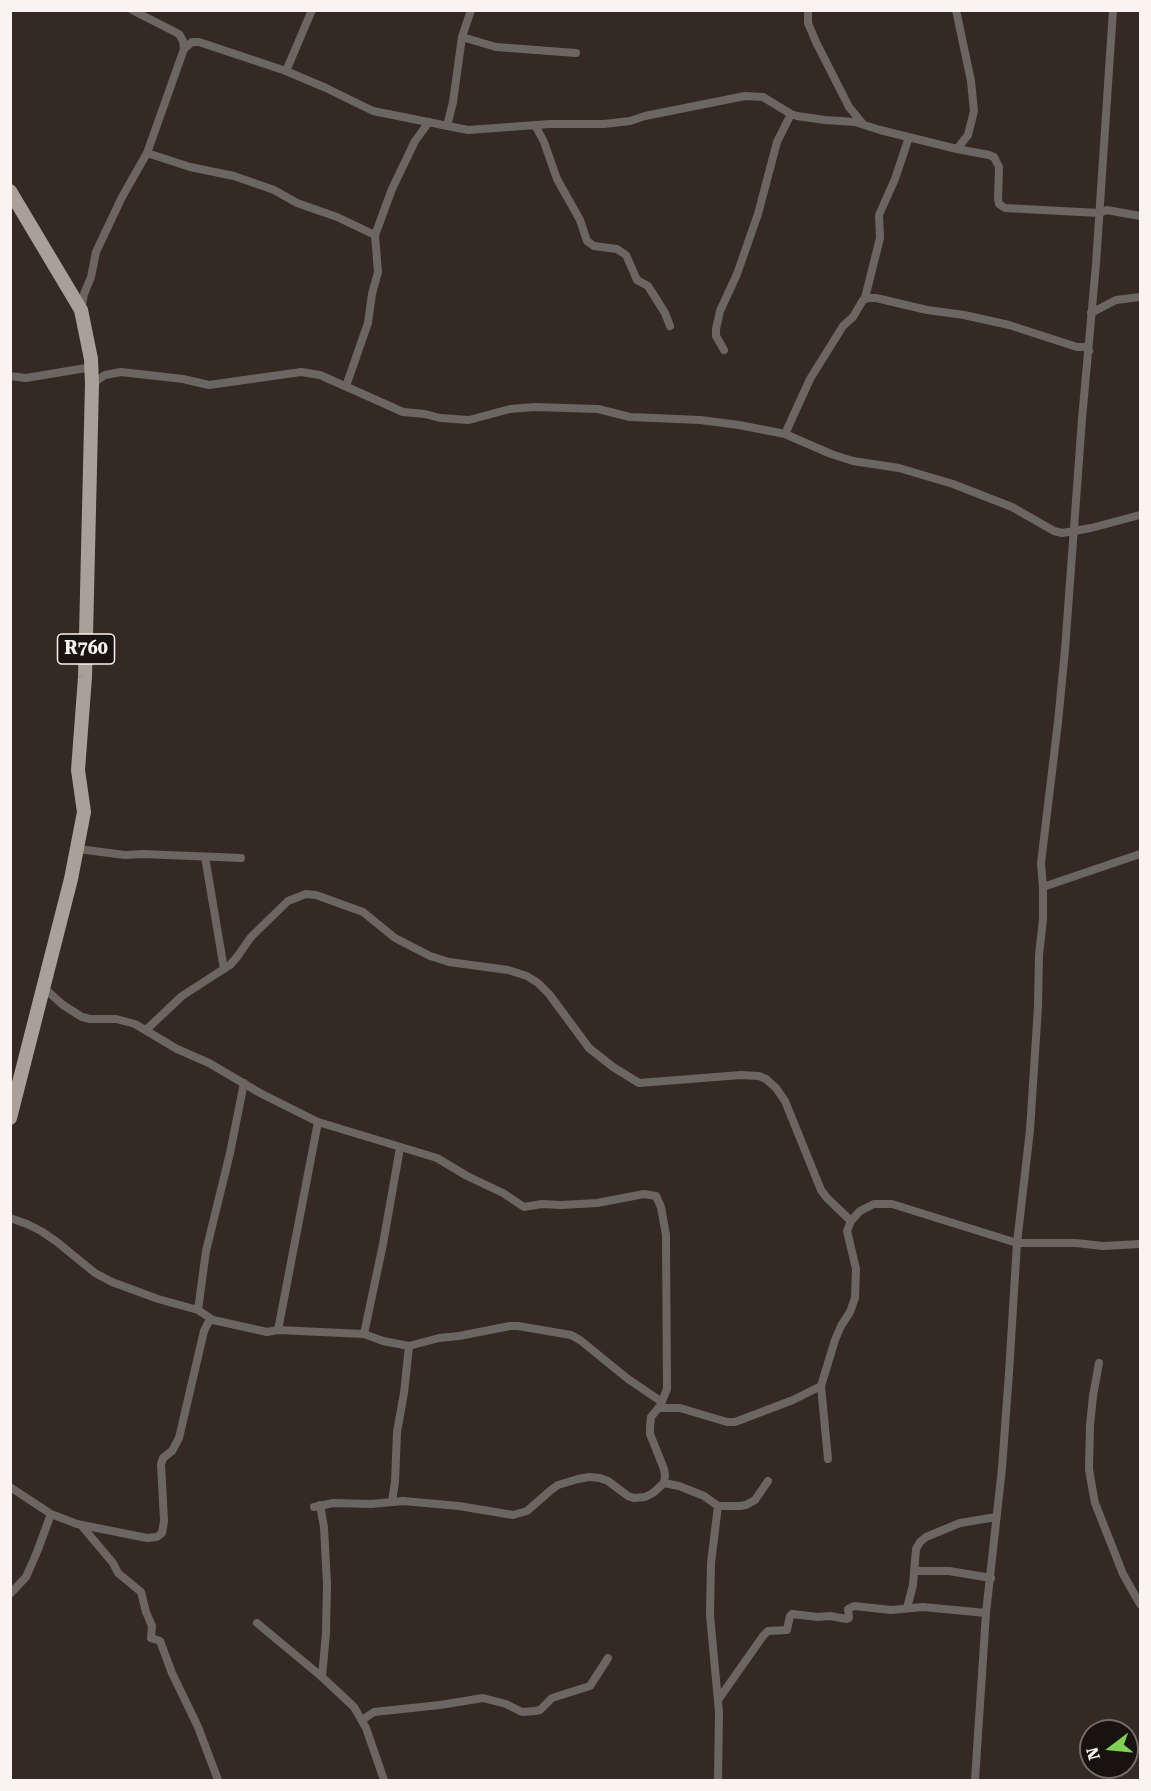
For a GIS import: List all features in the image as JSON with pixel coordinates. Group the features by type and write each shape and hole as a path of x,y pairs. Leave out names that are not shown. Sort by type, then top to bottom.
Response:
{"main road":[{"name":"R760","path":"10,191 81,310 92,368 86,677 78,770 84,812 78,849 10,1118"}],"street":[{"path":"81,310 96,252 122,197 147,153 184,49 183,40 178,34 132,10"},
{"path":"286,71 312,10"},
{"path":"447,126 453,102 462,37 471,10"},
{"path":"808,10 808,23 816,42 849,107 863,124"},
{"path":"956,10 971,81 974,111 968,135 957,149"},
{"path":"975,1780 986,1613 1009,1373 1017,1243 1030,1130 1043,887 1041,863 1058,722 1089,351 1113,10"},
{"path":"462,37 496,47 576,53"},
{"path":"184,49 192,42 199,42 286,71 373,111 447,126 482,130 535,125 618,123 745,96 763,97 790,114 863,124 957,149 989,154 994,157 999,167 998,199 1002,207 1099,213 1107,210 1140,216"},
{"path":"724,350 716,336 720,311 737,274 761,207 777,142 790,114"},
{"path":"346,386 368,323 378,272 375,235 392,189 415,141 429,122"},
{"path":"535,125 544,142 557,179 580,220 587,241 594,246 617,249 626,255 637,280 648,286 665,313 670,326"},
{"path":"785,434 810,379 843,326 865,298 880,238 879,215 895,179 909,137"},
{"path":"147,153 190,167 234,176 274,190 297,203 337,217 375,235"},
{"path":"1091,313 1116,300 1140,297"},
{"path":"865,298 876,298 1009,325 1077,348 1085,347 1089,351"},
{"path":"10,376 26,378 92,368"},
{"path":"92,384 105,375 121,372 183,379 209,385 301,372 320,375 403,412 449,419 470,420 510,409 535,406 579,407 638,417 700,420 785,434 853,461 899,468 953,484 1012,507 1054,531 1062,533 1140,515"},
{"path":"78,849 125,855 241,858"},
{"path":"1043,887 1140,854"},
{"path":"205,857 224,969"},
{"path":"146,1030 182,996 224,969 237,957 251,937 288,901 306,894 316,894 363,912 395,938 430,956 448,962 508,970 527,976 549,994 589,1048 601,1059 639,1083 741,1075 759,1076 766,1079 785,1101 821,1190 851,1221"},
{"path":"44,988 63,1005 82,1017 90,1020 107,1018 125,1020 318,1122 436,1158 524,1207 542,1204 597,1203 644,1194 656,1196 661,1207 666,1248 667,1389 660,1405 651,1417 650,1434 664,1469 664,1483 653,1493 641,1498 628,1496 600,1478 578,1479 558,1485 527,1511 513,1515 419,1502 392,1501 317,1506 324,1527 327,1584 322,1677"},
{"path":"198,1310 206,1251 230,1153 243,1083"},
{"path":"278,1330 318,1122"},
{"path":"364,1334 400,1148"},
{"path":"828,1459 821,1386 835,1340 855,1298 856,1269 847,1231 851,1221 867,1207 880,1203 892,1204 1017,1243 1076,1243 1103,1246 1140,1244"},
{"path":"10,1218 41,1231 95,1273 112,1282 158,1299 198,1310 213,1320 261,1331 364,1334 383,1341 409,1346 439,1338 510,1326 571,1335 660,1405 684,1409 727,1422 735,1422 793,1400 821,1386"},
{"path":"10,1487 51,1514 81,1525 147,1538 157,1537 162,1533 164,1521 161,1464 179,1438 200,1347 207,1324 213,1320"},
{"path":"392,1501 397,1432 409,1346"},
{"path":"1099,1363 1090,1425 1089,1469 1093,1495 1123,1574 1140,1604"},
{"path":"664,1483 704,1496 718,1506 740,1506 755,1500 768,1481"},
{"path":"718,1506 711,1563 710,1615 718,1700 718,1780"},
{"path":"10,1594 26,1577 51,1514"},
{"path":"907,1608 913,1585 918,1544 960,1523 996,1517"},
{"path":"81,1525 113,1563 118,1573 141,1592 152,1626 151,1638 160,1641 172,1673 198,1727 218,1780"},
{"path":"914,1571 950,1571 991,1578"},
{"path":"718,1700 763,1636 768,1631 787,1630 792,1614 811,1617 834,1616 844,1619 849,1618 848,1609 852,1606 891,1610 923,1607 986,1613"},
{"path":"257,1623 354,1707 362,1719 384,1780"},
{"path":"362,1719 374,1712 483,1698 495,1700 522,1712 535,1712 552,1698 590,1686 608,1658"}]}
